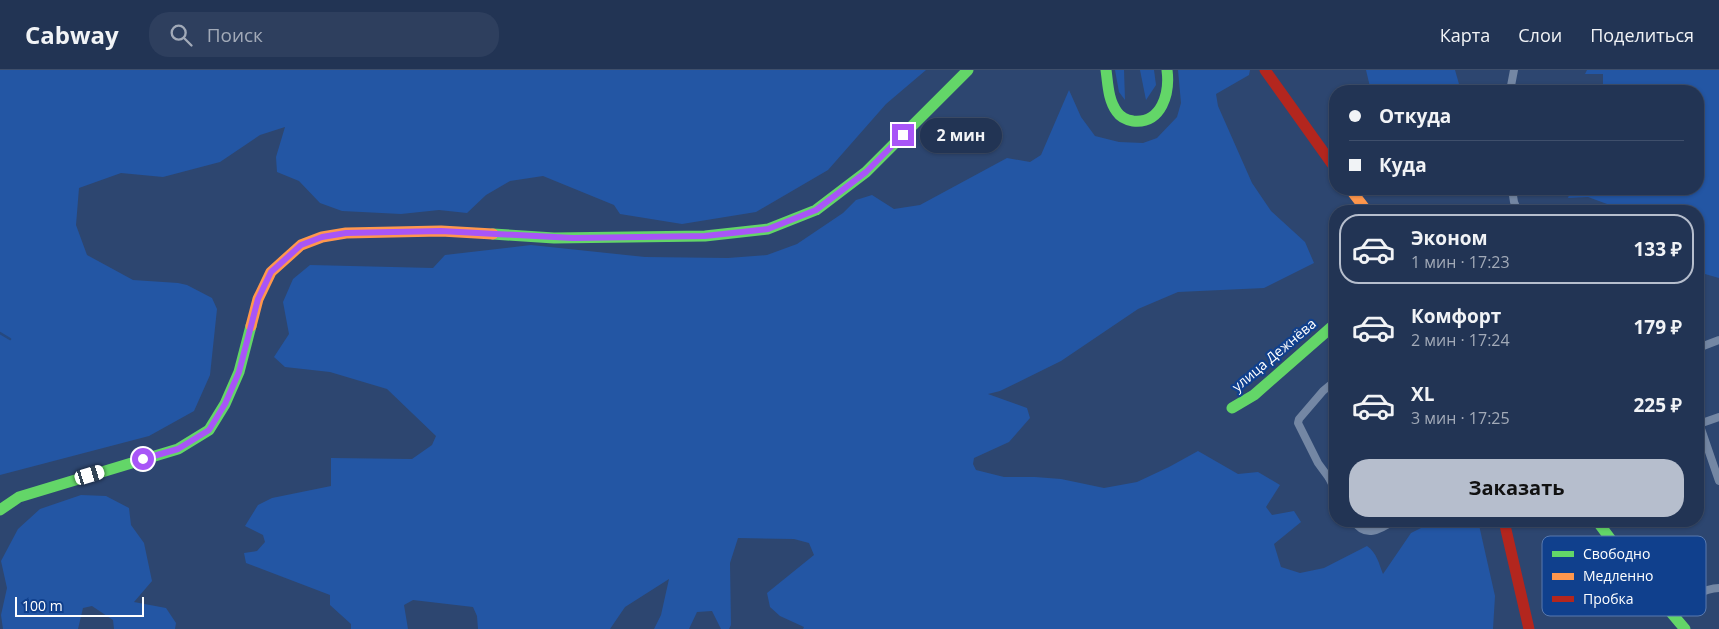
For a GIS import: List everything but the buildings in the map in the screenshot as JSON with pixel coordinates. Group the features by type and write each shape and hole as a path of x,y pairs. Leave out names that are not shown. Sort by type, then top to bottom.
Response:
{"street":[{"path":"0,510 19,497 178,449 209,430 225,404 239,372 258,299 271,272 301,245 322,237 346,233 441,231 563,238 705,236 768,229 816,210 866,172 968,70"},
{"path":"1106,70 1110,98 1116,111 1125,119 1135,122 1151,117 1163,105 1169,88 1168,70"},
{"path":"1265,70 1329,160"},
{"path":"1511,85 1514,70"},
{"name":"улица Дежнёва","path":"1232,408 1254,395 1329,329"},
{"path":"1704,346 1719,340"},
{"path":"1329,386 1323,390 1298,423 1318,463 1329,474"},
{"path":"1704,421 1719,417"},
{"path":"1704,439 1719,481"},
{"path":"1360,527 1370,532 1384,527"},
{"path":"1505,527 1528,629"},
{"path":"1706,590 1719,588"},
{"path":"1674,616 1685,629"}],"shaded area":[{"path":"0,70 926,70 886,104 828,170 756,212 682,224 620,214 614,205 543,176 510,181 486,195 467,213 439,210 401,214 342,211 320,203 299,181 277,172 276,157 285,127 260,135 220,162 163,177 121,173 79,188 76,225 87,255 133,280 187,285 212,298 217,309 210,375 194,411 149,436 0,475"},
{"path":"1115,70 1124,70 1125,100 1119,92"},
{"path":"1140,70 1154,70 1156,85 1146,100"},
{"path":"1178,70 1250,70 1249,75 1216,94 1218,106 1252,183 1271,211 1305,242 1314,263 1264,288 1178,292 1138,309 1061,361 1000,391 988,394 1027,408 1030,418 1009,442 974,458 973,464 976,470 1004,477 1061,479 1104,488 1137,482 1198,451 1238,474 1258,472 1280,485 1266,507 1272,515 1294,511 1301,522 1274,544 1281,567 1300,573 1324,568 1367,546 1375,555 1383,574 1411,533 1423,527 1479,527 1495,596 1493,629 803,629 804,627 780,616 770,607 767,593 814,555 809,543 794,539 738,538 730,563 731,625 729,629 721,629 712,611 697,612 689,629 654,629 661,615 669,579 625,607 610,629 478,629 477,616 473,607 413,600 404,605 408,629 351,629 351,624 330,605 330,595 246,563 244,553 257,551 265,542 263,535 245,526 258,505 272,498 331,486 331,458 412,459 432,445 436,436 387,389 330,372 285,367 274,357 289,334 283,302 293,279 310,265 433,268 445,255 531,245 645,257 728,258 767,255 797,244 843,213 856,200 872,195 894,209 920,205 1007,158 1030,162 1041,155 1069,90 1081,117 1095,136 1119,142 1143,143 1157,138 1177,117 1181,103"},
{"path":"1366,70 1455,70 1459,85 1370,85"},
{"path":"1587,70 1719,70 1719,278 1704,274 1704,205 1610,205 1588,197 1568,198 1569,195 1704,195 1704,85 1603,85 1603,74 1585,74"},
{"path":"81,495 106,496 129,508 131,525 144,543 152,581 134,602 166,608 176,623 175,629 114,629 113,620 92,606 83,608 78,629 3,629 1,615 7,588 1,561 18,529 40,509"}],"waterway":[{"path":"0,333 10,339"}],"traffic: fast":[{"path":"493,234 554,238 705,236 768,229 816,210 866,172 968,70"},
{"path":"1106,70 1109,92 1114,107 1122,117 1133,121 1143,121 1151,118 1162,105 1167,88 1167,70"},
{"path":"0,510 19,497 178,449 209,430 225,404 239,372 251,326"},
{"path":"1232,408 1254,395 1329,329"},
{"path":"1602,527 1608,536"},
{"path":"1674,616 1685,629"}],"traffic: slow":[{"path":"1355,195 1362,205"},
{"path":"251,326 258,299 271,272 301,245 322,237 346,233 441,231 493,234"}],"traffic: jam":[{"path":"1265,70 1329,160"},
{"path":"1505,527 1529,629"}],"route":[{"path":"143,459 178,449 209,430 225,404 239,372 258,299 271,272 301,245 322,237 346,233 441,231 573,238 705,236 768,229 816,210 866,172 903,135"}]}
